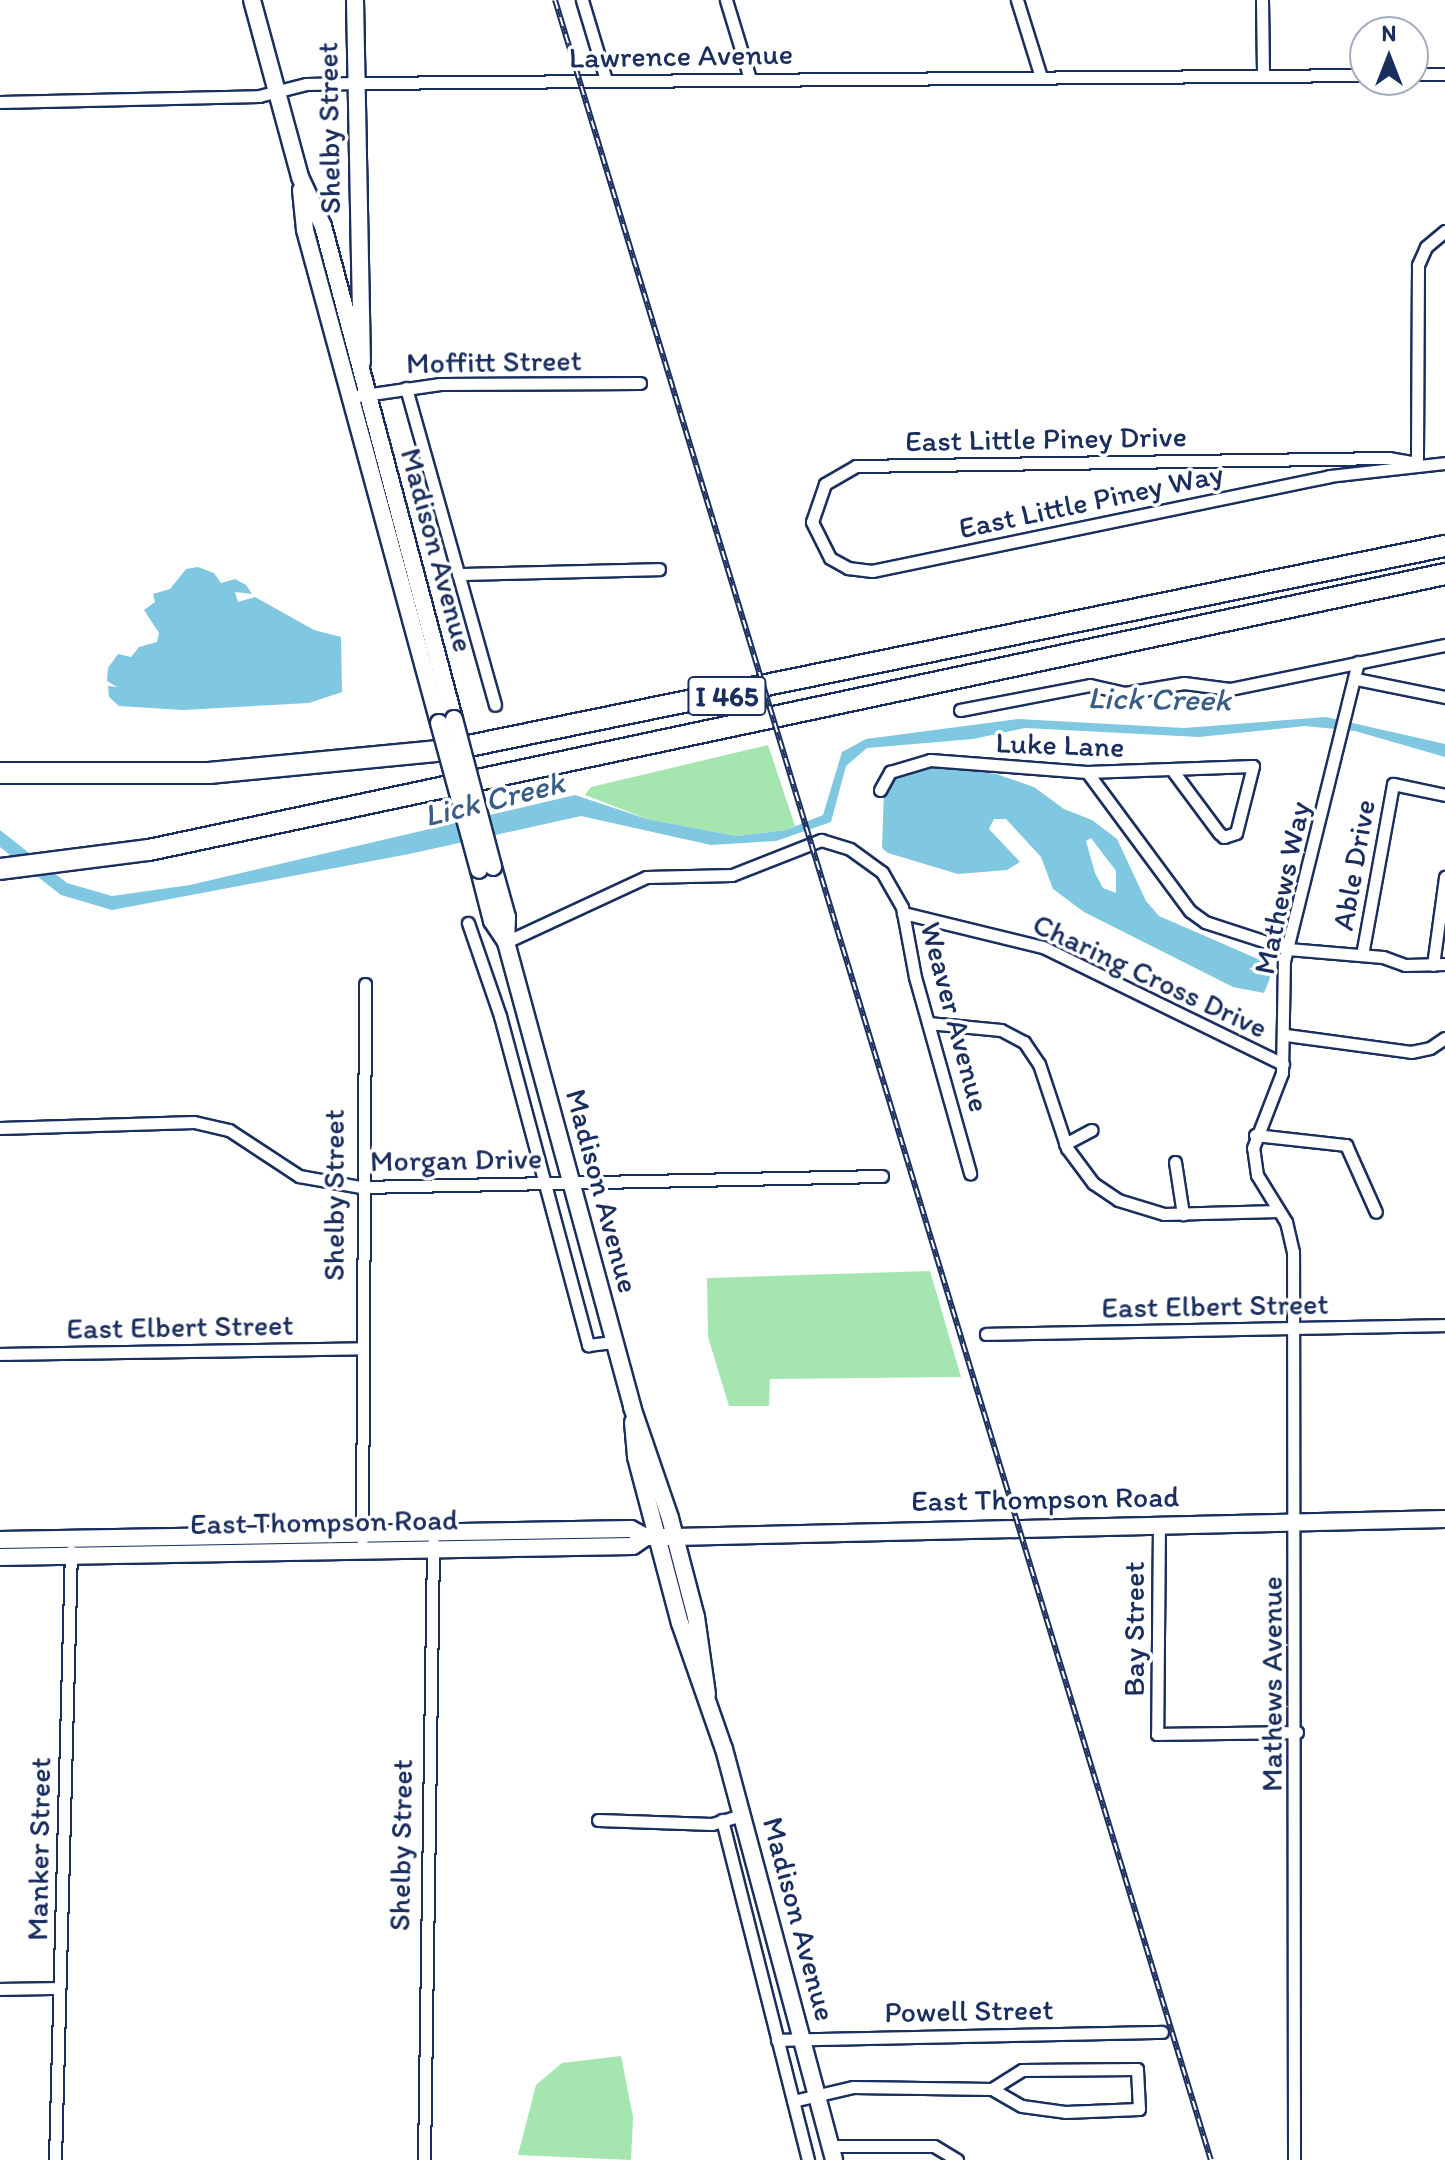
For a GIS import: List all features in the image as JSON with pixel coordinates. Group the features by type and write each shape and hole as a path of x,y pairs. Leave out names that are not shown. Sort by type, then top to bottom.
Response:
{"highway":[{"name":"I 465","path":"0,773 209,773 449,750 1445,546"},
{"name":"I 465","path":"0,869 81,861 298,819 1445,574"}],"main road":[{"name":"Madison Avenue","path":"252,0 300,177 305,230 343,371 358,395 486,868 507,917 506,942 613,1342 632,1407 652,1455 675,1537 698,1626 707,1694"},
{"name":"Shelby Street","path":"355,0 361,373"},
{"name":"Madison Avenue","path":"300,177 323,226 361,373 358,395"},
{"name":"Shelby Street","path":"343,371 359,256"},
{"path":"334,269 346,269 359,256"},
{"name":"Madison Avenue","path":"632,1407 636,1457 652,1537 707,1694 832,2153"},
{"name":"East Thompson Road","path":"0,1540 71,1547 362,1541 432,1531 631,1529 652,1537 675,1537 1445,1519"},
{"name":"East Thompson Road","path":"362,1541 433,1549 633,1546 652,1537"},
{"name":"East Thompson Road","path":"0,1557 71,1547"}],"street":[{"path":"582,0 606,80"},
{"path":"726,0 750,79"},
{"path":"1017,0 1041,77"},
{"path":"1262,0 1263,76"},
{"name":"Lawrence Avenue","path":"0,102 259,96 277,90 356,83 1349,75"},
{"path":"1417,463 1418,265 1426,247 1445,231"},
{"name":"Moffitt Street","path":"358,395 406,388 640,383"},
{"path":"406,388 495,705"},
{"name":"East Little Piney Drive","path":"825,484 856,466 1389,458 1417,463"},
{"path":"1310,459 1313,480"},
{"name":"East Little Piney Way","path":"825,484 813,508 817,540 841,565 872,571 1313,480 1417,463 1445,463"},
{"path":"458,574 659,569"},
{"path":"960,710 1090,685 1125,693 1184,683 1226,689 1445,645"},
{"name":"Mathews Way","path":"1279,1211 1255,1171 1255,1135 1283,1064 1288,949 1358,662"},
{"path":"1356,679 1445,697"},
{"name":"Luke Lane","path":"880,790 890,772 930,760 1087,772 1253,766 1237,830 1230,837 1219,833 1173,771"},
{"path":"1087,772 1194,915 1288,949 1439,965 1445,877"},
{"name":"Able Drive","path":"1362,955 1393,784 1445,795"},
{"name":"Weaver Avenue","path":"506,942 637,879 663,874 736,875 808,842 850,849 885,876 903,913 928,1023 970,1173"},
{"name":"Charing Cross Drive","path":"903,913 1043,947 1283,1064"},
{"name":"Madison Avenue","path":"468,923 500,1016 588,1345 613,1342"},
{"name":"Shelby Street","path":"362,1541 361,1187 365,984"},
{"path":"928,1023 1001,1030 1024,1042 1039,1064 1065,1144 1084,1173 1111,1196 1147,1211 1183,1214 1279,1211"},
{"path":"1286,1035 1411,1052 1430,1048 1445,1038"},
{"name":"Morgan Drive","path":"0,1128 203,1123 235,1134 299,1176 361,1187 882,1176"},
{"path":"1065,1144 1091,1130"},
{"path":"1255,1135 1346,1145 1376,1212"},
{"path":"1175,1162 1183,1214"},
{"name":"Mathews Avenue","path":"1279,1211 1292,1243 1297,1732 1294,2160"},
{"name":"East Elbert Street","path":"986,1334 1445,1325"},
{"name":"East Elbert Street","path":"0,1354 362,1348"},
{"name":"Bay Street","path":"1159,1524 1157,1734 1297,1732"},
{"name":"Shelby Street","path":"424,2160 432,1531"},
{"name":"Manker Street","path":"55,2160 71,1547"},
{"path":"598,1820 712,1824 742,1815"},
{"name":"Madison Avenue","path":"722,1820 808,2160"},
{"path":"0,1989 59,1988"},
{"name":"Powell Street","path":"777,2040 802,2037 1162,2032"},
{"path":"793,2101 853,2087 992,2089 1022,2106 1065,2112 1139,2109 1137,2069 1022,2070 992,2089"},
{"path":"832,2153 934,2146 957,2160"}],"green space":[{"path":"768,745 795,826 786,830 736,836 647,819 585,795 591,787"},
{"path":"930,1271 961,1377 770,1379 769,1406 729,1406 708,1337 707,1278"},
{"path":"621,2056 633,2117 631,2160 518,2155 536,2085 562,2063"}],"water":[{"path":"198,567 214,573 221,583 235,579 246,585 252,594 235,592 238,602 255,597 314,630 341,637 342,692 309,703 183,710 119,706 109,697 108,686 117,687 107,681 108,668 118,654 131,657 139,647 157,642 159,633 144,610 155,602 153,594 170,589 186,569"},
{"name":"Lick Creek","path":"1326,717 1445,744 1445,757 1355,731 1305,726 1199,737 1025,728 973,739 867,748 846,766 831,822 776,841 711,845 581,816 409,854 112,910 61,895 0,847 0,830 67,883 112,896 190,885 575,795 647,819 736,836 786,830 823,815 842,752 866,739 1018,719 1184,728"},
{"path":"938,766 996,774 1034,787 1064,809 1092,820 1117,839 1146,901 1159,916 1267,963 1270,978 1264,993 1233,987 1084,912 1053,889 1041,857 1006,819 994,819 989,829 1020,862 1007,870 958,874 888,853 882,848 884,790 892,778","holes":["1091,838 1116,871 1116,893 1103,888 1095,873 1086,841"]}],"railway":[{"path":"555,0 1211,2160"}]}
